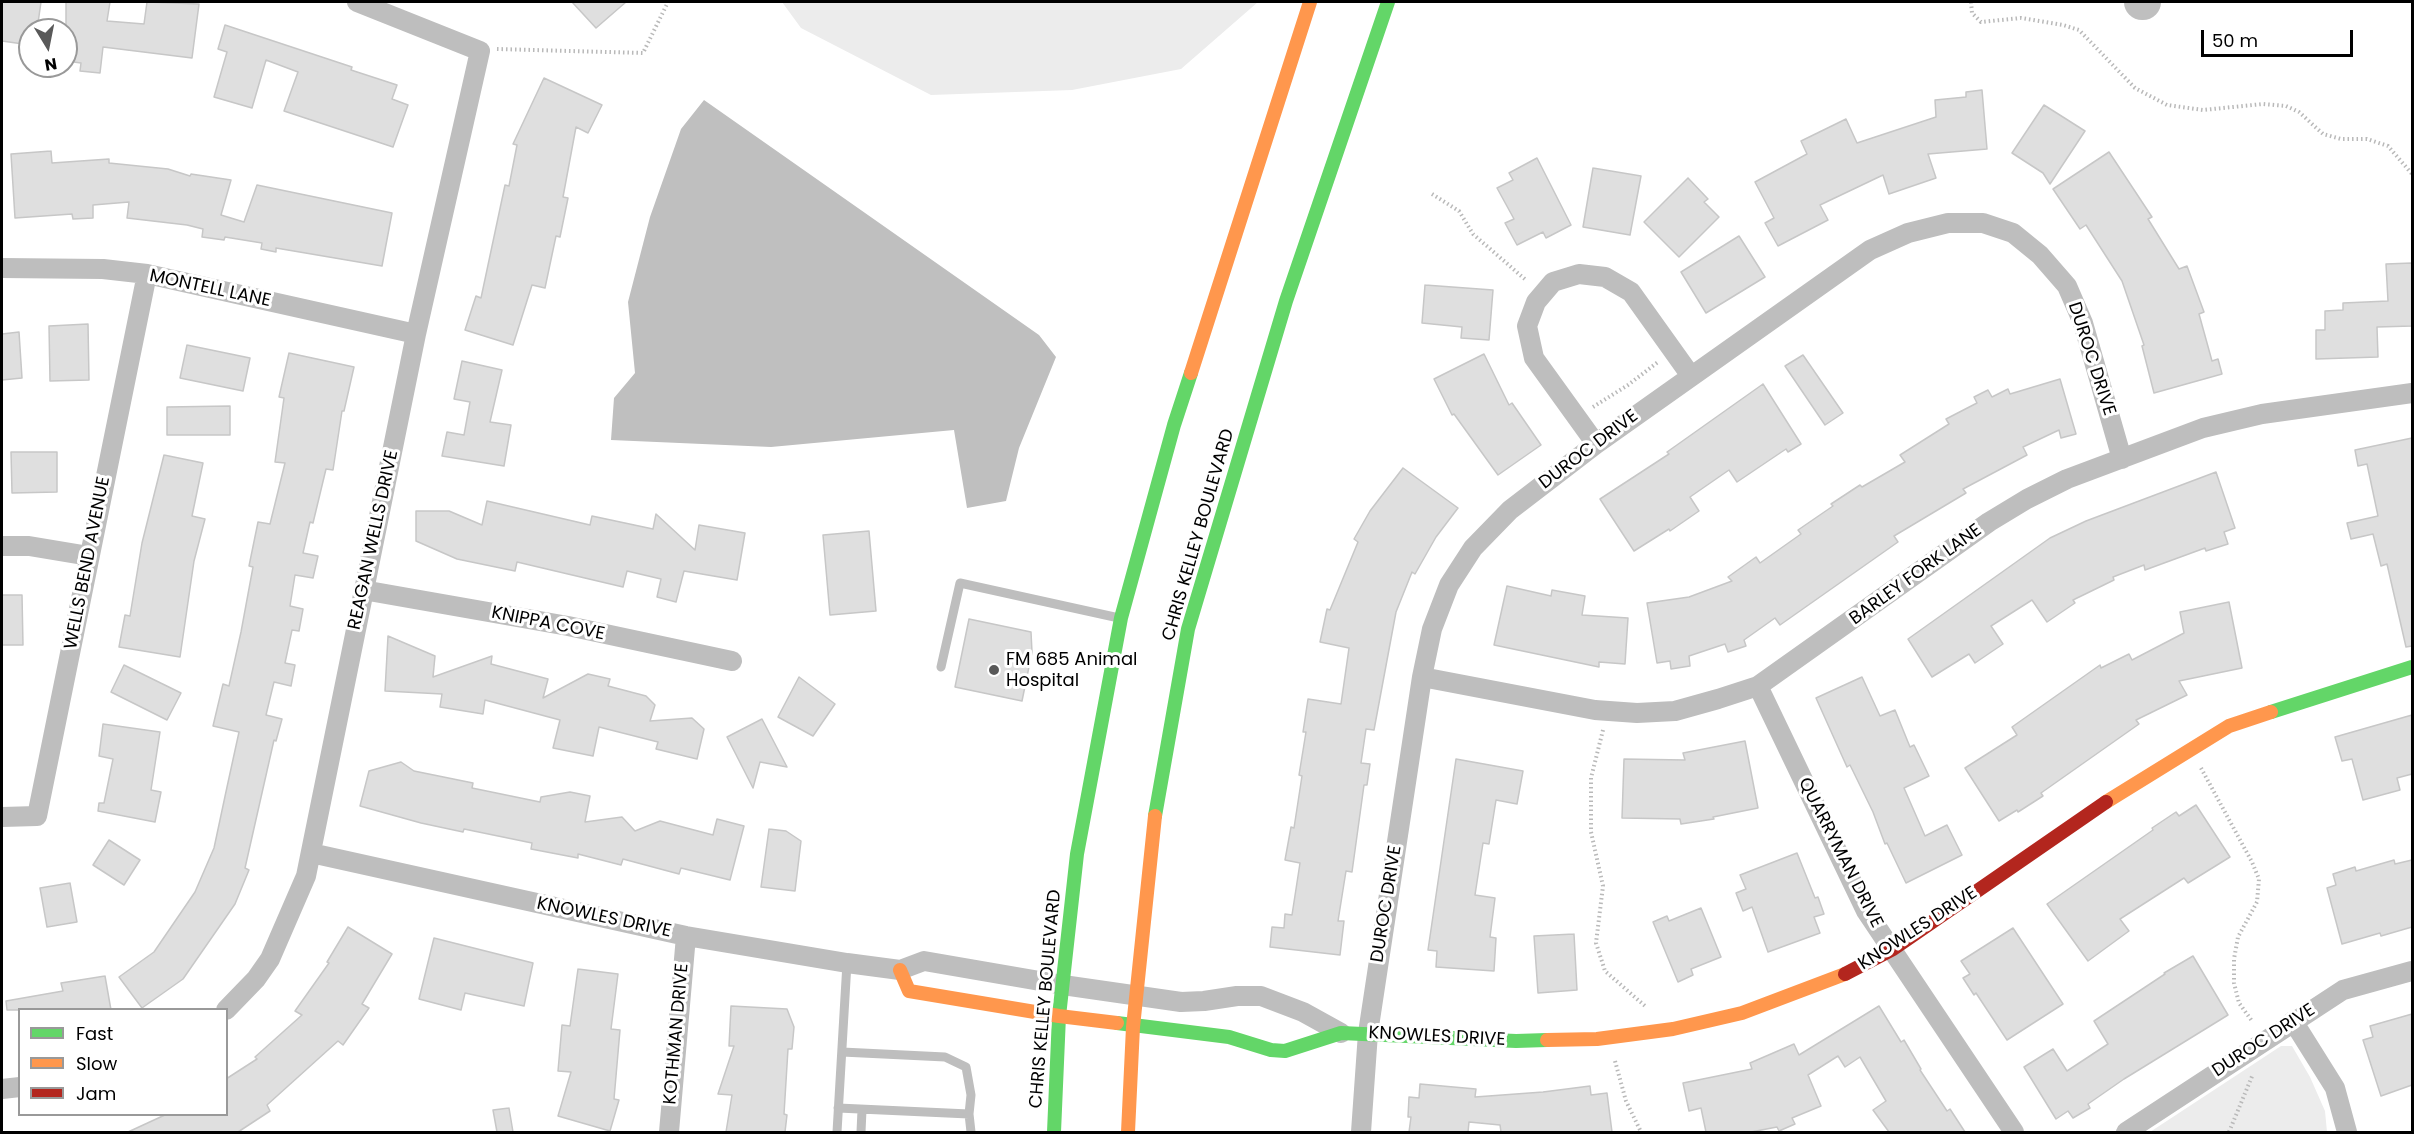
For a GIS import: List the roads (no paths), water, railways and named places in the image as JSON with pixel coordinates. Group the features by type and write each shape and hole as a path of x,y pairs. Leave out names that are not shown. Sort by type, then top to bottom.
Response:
{"main road":[{"name":"CHRIS KELLEY BOULEVARD","path":"1054,1132 1059,1016 1077,854 1121,618 1174,426 1310,2"},
{"name":"CHRIS KELLEY BOULEVARD","path":"1128,1132 1133,1027 1152,831 1188,629 1286,301 1388,2"},
{"name":"KNOWLES DRIVE","path":"900,970 909,991 1133,1027 1229,1038 1271,1050 1285,1051 1341,1033 1516,1041 1598,1040 1673,1029 1742,1013 1834,980 1893,950 2125,789 2229,726 2412,667"}],"street":[{"name":"REAGAN WELLS DRIVE","path":"228,1008 256,979 270,959 306,876 416,334 480,51 357,2"},
{"name":"DUROC DRIVE","path":"1361,1132 1368,1033 1422,677 1432,630 1449,585 1473,548 1510,510 1596,444 1870,250 1908,232 1948,223 1983,223 2013,233 2040,255 2067,285 2083,322 2122,459"},
{"name":"MONTELL LANE","path":"2,268 93,268 147,274 416,334"},
{"name":"WELLS BEND AVENUE","path":"2,817 37,816 147,274"},
{"path":"1596,444 1534,358 1527,326 1536,302 1553,282 1579,274 1605,277 1631,292 1691,376"},
{"name":"BARLEY FORK LANE","path":"1422,677 1595,710 1637,713 1675,711 1758,686 1989,522 2067,479 2203,428 2262,414 2412,393"},
{"path":"2,546 29,546 89,556"},
{"name":"KNIPPA COVE","path":"363,590 568,626 732,661"},
{"name":"QUARRYMAN DRIVE","path":"1758,686 1866,911 2014,1132"},
{"name":"KNOWLES DRIVE","path":"311,853 686,936 847,963 900,970 924,961 1180,1002 1261,996 1303,1012 1341,1033"},
{"name":"KOTHMAN DRIVE","path":"669,1132 686,936"},
{"name":"DUROC DRIVE","path":"2126,1132 2343,990 2412,971"},
{"path":"2293,1021 2335,1088 2347,1132"},
{"path":"2,1089 18,1087"}],"lane":[{"path":"941,667 960,583 1121,618"},
{"path":"837,1132 847,963"},
{"path":"842,1052 945,1057 966,1067 971,1095 969,1114 972,1132"},
{"path":"838,1108 969,1114"},
{"path":"861,1132 862,1110"}],"place":[{"name":"FM 685 Animal Hospital","path":"994,670"}]}
